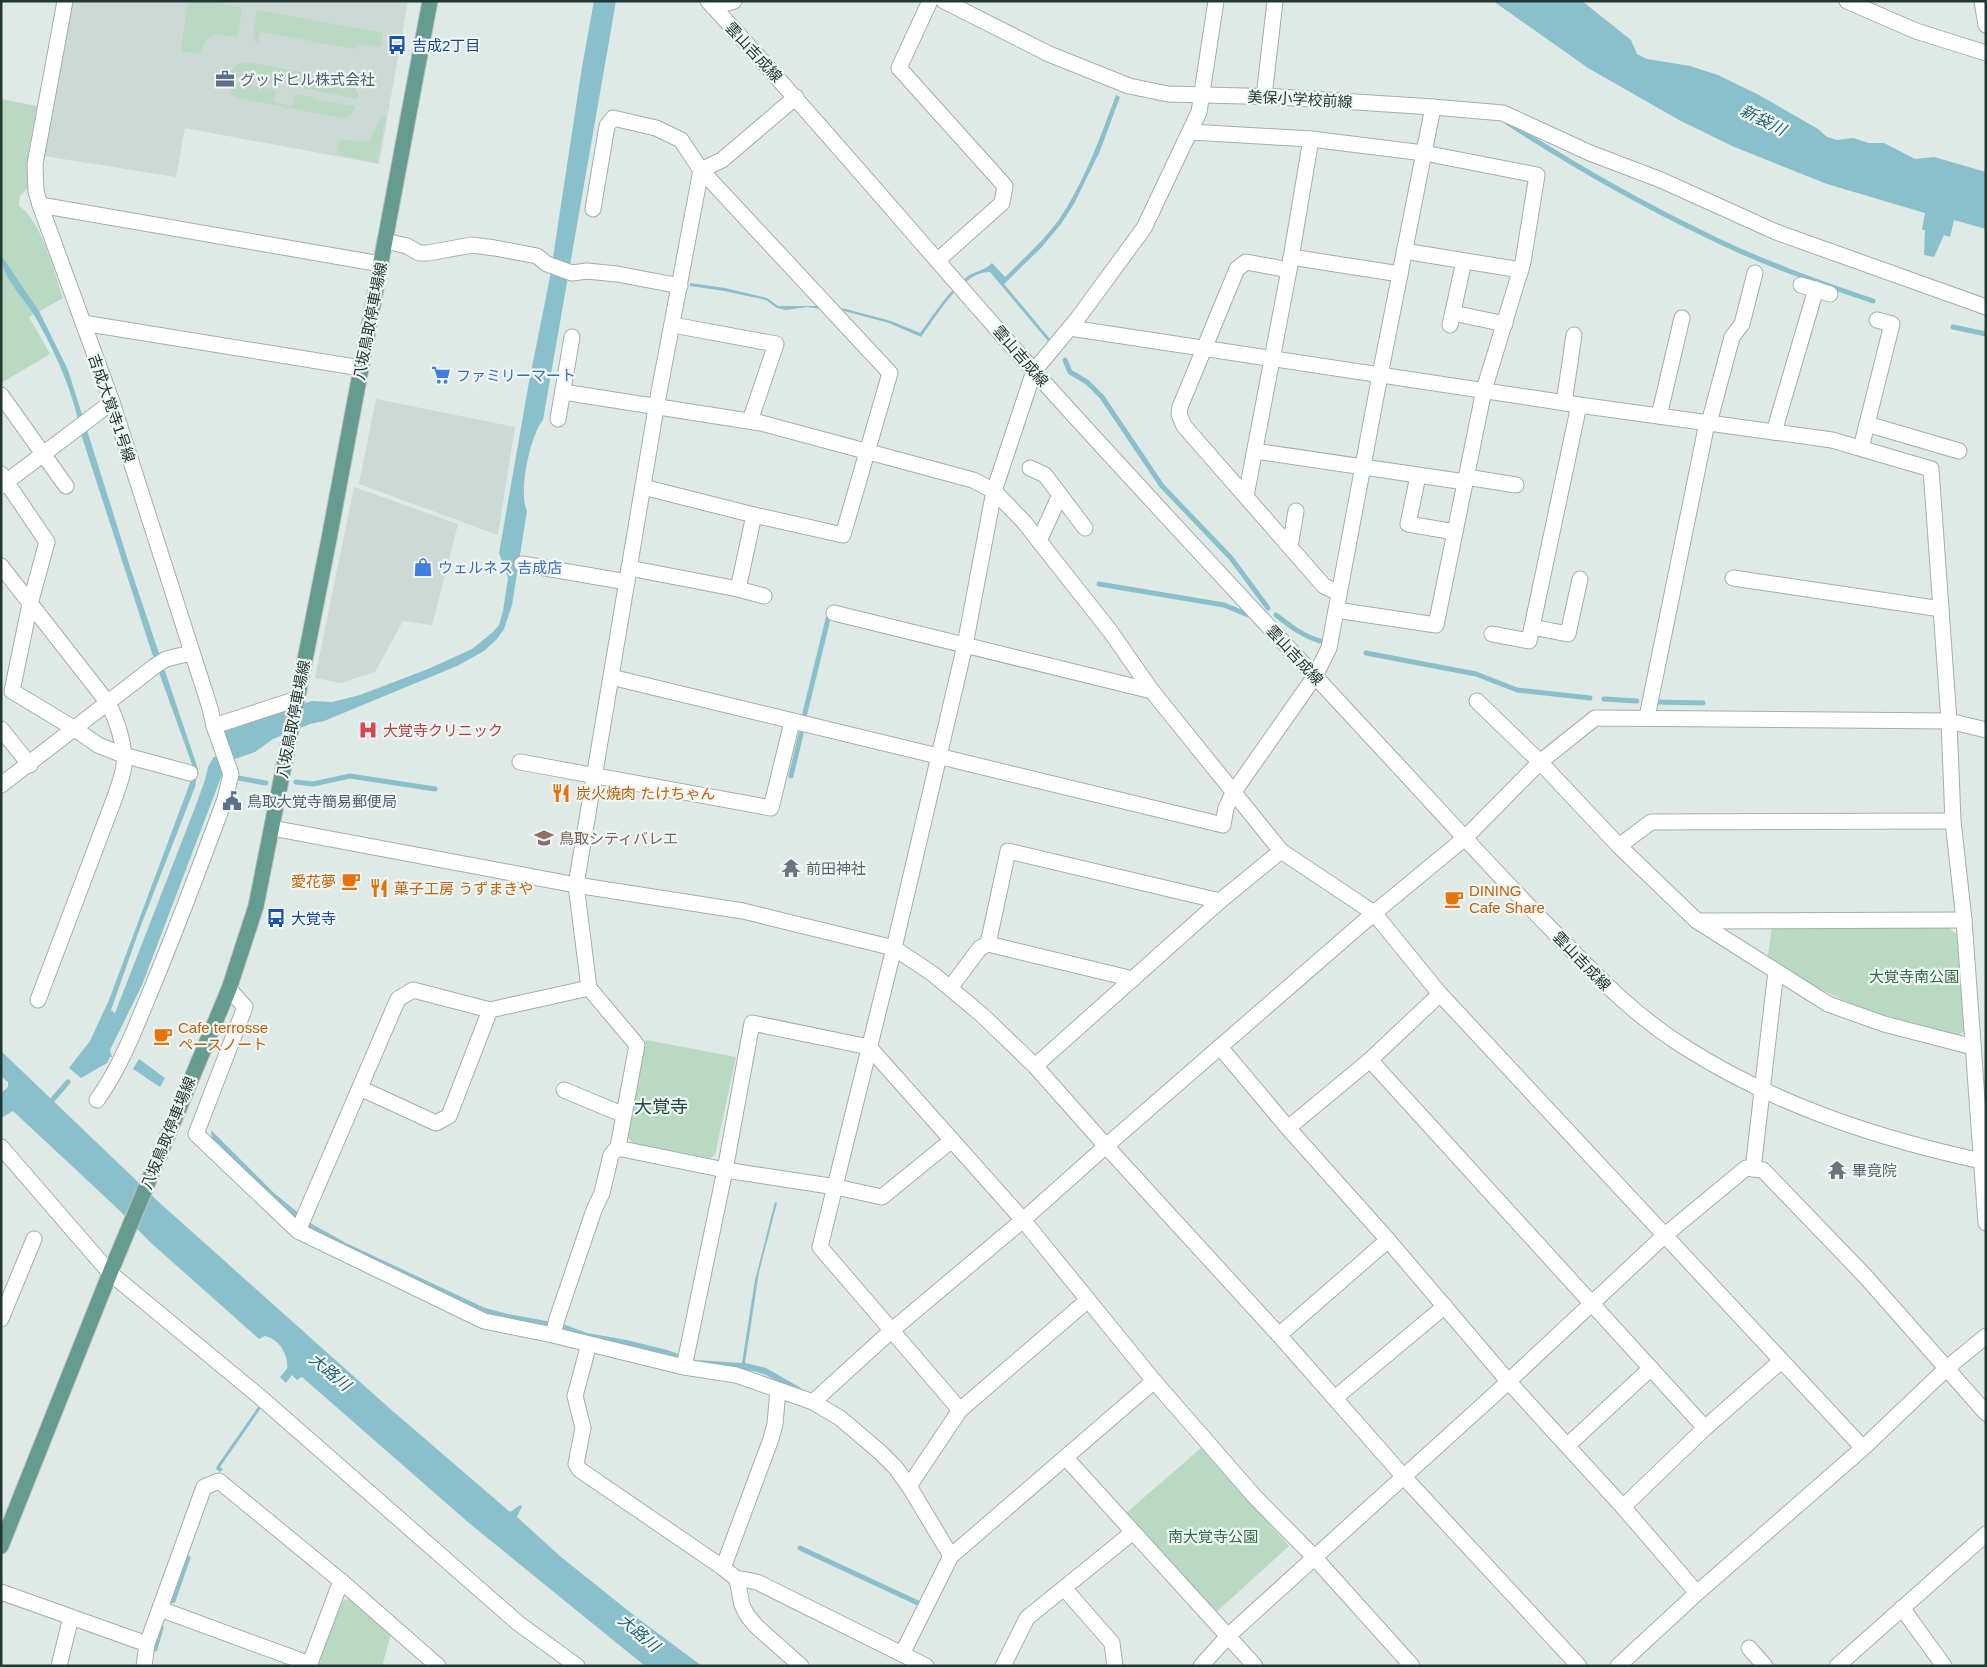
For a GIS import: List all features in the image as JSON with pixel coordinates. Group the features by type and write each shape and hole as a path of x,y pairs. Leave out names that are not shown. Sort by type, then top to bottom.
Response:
{"main road":[{"name":"八坂鳥取停車場線","path":"1,1546 110,1273 229,989 256,906 297,703 430,1"}],"street":[{"name":"吉成大覚寺1号線","path":"65,1 36,164 36,191 112,402 210,708 214,726 231,774 225,799 170,945 117,1070 97,1100"},
{"path":"710,4 734,1"},
{"path":"930,1 899,68 1005,186 1002,203 938,260"},
{"name":"美保小学校前線","path":"944,1 1049,54 1129,86 1168,94 1264,97 1433,107 1503,114 1590,153 1661,180 1776,232 1986,307"},
{"path":"960,1410 820,1247 894,948 965,645 994,491 1034,371 1070,328 1144,228 1190,132 1199,112 1216,1"},
{"path":"1264,97 1275,1"},
{"path":"1847,1 1916,30 1986,53"},
{"path":"1982,1 1986,25"},
{"name":"雲山吉成線","path":"710,4 796,97 1034,371 1205,560 1613,993 1678,1043 1738,1079 1818,1114 1859,1129 1984,1162"},
{"path":"701,170 722,160 796,97"},
{"path":"611,677 1223,825 1226,808 1234,793 1314,676 1329,648 1362,468 1433,107"},
{"path":"593,209 607,126 613,118 656,128 681,140 701,170 890,373 843,535 643,487"},
{"path":"1190,132 1311,139 1424,153 1537,175 1521,270 1484,390 1436,624 1336,610"},
{"path":"1246,496 1290,264 1311,139"},
{"path":"555,1328 594,1210 602,1193 611,1155 618,1147 637,1045 589,988 576,885 656,408 701,170"},
{"path":"40,204 381,264"},
{"path":"385,241 407,246 419,253 428,253 472,244 538,256 547,264 572,273 587,271 617,274 680,286"},
{"path":"1404,251 1521,270"},
{"path":"1464,261 1452,319 1504,324"},
{"path":"1339,593 1324,586 1184,426 1179,414 1180,407 1237,269 1246,262 1400,274"},
{"path":"1647,717 1708,423 1732,337 1742,324 1755,273"},
{"path":"1774,432 1816,289"},
{"path":"1659,416 1682,318"},
{"path":"1861,448 1892,324 1877,320"},
{"path":"83,323 361,368"},
{"path":"673,325 776,344 750,421"},
{"path":"1070,328 1380,376 1832,440 1931,469 1949,720 1954,821 1984,1162 1986,1223"},
{"path":"1492,634 1529,641 1572,404 1574,335"},
{"path":"558,419 572,337"},
{"path":"562,392 750,421 973,480 994,491 1024,522 1110,631 1152,691 1281,850 1374,914 1440,994 1863,1448"},
{"path":"1,395 66,486"},
{"path":"112,402 43,454 3,480 47,542 30,604 12,692 75,729 98,745 123,755 190,773"},
{"path":"1867,424 1959,451"},
{"path":"1255,451 1418,476 1516,485"},
{"path":"1030,468 1045,474 1084,528"},
{"path":"1418,476 1408,524 1455,532"},
{"path":"1039,541 1060,495"},
{"path":"1290,547 1296,512"},
{"path":"738,589 754,515"},
{"path":"522,564 738,589 764,596"},
{"path":"1,566 108,703 116,717 124,766 115,797 38,1000"},
{"path":"1733,578 1941,608"},
{"path":"1532,627 1568,634 1580,579"},
{"path":"834,614 1152,691"},
{"path":"1,786 166,659 192,653"},
{"path":"1477,700 1540,762 1619,846 1697,921 1828,1004 1884,1024 1973,1047"},
{"path":"214,726 297,703"},
{"path":"813,1402 891,1331 1023,1220 1220,1047 1465,838 1540,762 1595,718 1949,720 1986,730"},
{"path":"520,762 771,808 792,722"},
{"path":"1,729 30,765"},
{"path":"1619,846 1651,822 1954,821"},
{"path":"272,828 576,885 743,911 894,948 933,974 950,988 982,1015 1035,1066 1404,1476 1579,1666"},
{"path":"1035,1066 1220,901 1281,850"},
{"path":"988,944 1008,851 1220,901"},
{"path":"1697,921 1964,920"},
{"path":"950,988 980,948 988,944 1133,979"},
{"path":"1753,1169 1776,971"},
{"path":"298,1230 400,997 412,990 490,1010 589,988"},
{"path":"229,989 245,1007 196,1134 298,1230 484,1321 555,1328 589,1344 684,1368 736,1375 813,1402 840,1418 880,1452 909,1486 951,1556"},
{"path":"1288,1128 1370,1060 1440,994"},
{"path":"360,1088 436,1123 449,1116 490,1010"},
{"path":"684,1368 725,1170 752,1023 869,1047 1023,1220 1154,1381 1255,1497 1315,1558 1412,1666"},
{"path":"1220,1047 1508,1381 1623,1507 1697,1593"},
{"path":"1370,1060 1591,1305 1705,1428"},
{"path":"564,1090 624,1115"},
{"path":"618,1147 725,1170 836,1187 882,1197 952,1140"},
{"path":"1,1148 110,1273 260,1397 518,1623 577,1666"},
{"path":"1201,1666 1229,1635 1591,1305 1665,1235 1746,1168 1763,1170 1865,1276 1986,1414"},
{"path":"1,1319 34,1239"},
{"path":"1279,1335 1388,1240"},
{"path":"909,1486 960,1410 1088,1300"},
{"path":"1335,1398 1444,1306"},
{"path":"1618,1666 1697,1593 1863,1448 1947,1368 1986,1336"},
{"path":"589,1344 575,1396 582,1428 576,1464 580,1470 736,1578 757,1582 926,1666"},
{"path":"1623,1507 1705,1428 1781,1361"},
{"path":"1568,1446 1651,1368"},
{"path":"902,1654 951,1556 1154,1381"},
{"path":"724,1568 771,1439 775,1424 778,1390"},
{"path":"1066,1458 1229,1635 1255,1666"},
{"path":"144,1666 147,1644 204,1487 219,1481 341,1581 438,1666"},
{"path":"1004,1666 1026,1618 1133,1532"},
{"path":"1837,1666 1986,1534"},
{"path":"736,1578 742,1605 747,1615 756,1626 801,1666"},
{"path":"160,1609 309,1665 341,1581"},
{"path":"1064,1588 1112,1643 1115,1666"},
{"path":"1,1592 147,1644"},
{"path":"1902,1608 1944,1666"},
{"path":"59,1666 71,1617"},
{"path":"1749,1648 1765,1666"}],"shaded area":[{"name":"グッドヒル株式会社","path":"70,1 408,1 379,164 185,128 176,177 44,156"},
{"path":"376,399 515,427 498,535 359,484"},
{"path":"354,487 458,524 432,625 403,621 375,672 341,683 315,678"}],"green space":[{"path":"188,1 210,1 242,8 238,36 212,36 205,41 200,54 181,51"},
{"path":"257,10 383,33 381,47 356,44 355,49 260,32 258,42 255,42 253,36"},
{"path":"247,62 348,81 356,88 358,99 297,87 298,75 280,72 277,84 231,74 237,65"},
{"path":"228,81 276,90 274,102 292,106 295,94 355,106 350,115 341,118 238,98 231,94"},
{"path":"1,99 37,106 28,156 29,186 20,196 19,206 27,213 40,234 63,298 29,317 50,354 1,383"},
{"path":"386,116 377,163 337,154 340,140 369,142 379,120"},
{"name":"大覚寺南公園","path":"1772,928 1949,928 1958,935 1966,1029 1958,1036 1902,1022 1850,1003 1799,978 1767,960"},
{"path":"646,1040 736,1057 715,1155 710,1158 633,1144 628,1136"},
{"name":"南大覚寺公園","path":"1201,1448 1289,1546 1215,1613 1125,1514"},
{"path":"349,1599 391,1634 382,1666 318,1666 341,1601"}],"water":[{"path":"594,1 616,1 543,420 534,438 527,465 524,492 527,511 512,605 504,629 497,639 484,651 457,666 324,721 310,724 273,739 255,752 235,759 223,772 142,985 110,1050 112,1057 110,1057 107,1063 81,1078 69,1068 90,1041 109,1000 187,791 193,767 152,653 81,434 69,388 42,329 5,271 1,255 39,311 68,370 132,573 198,769 195,787 140,928 111,1010 115,1013 196,805 208,767 217,755 223,731 312,701 332,702 360,695 428,669 472,649 499,625 508,578 499,553 529,382 550,277"},
{"name":"新袋川","path":"1493,1 1582,1 1631,40 1637,54 1647,59 1690,66 1718,75 1759,95 1818,129 1827,137 1837,140 1853,138 1869,143 1884,143 1915,159 1934,157 1986,172 1986,229 1954,220 1950,237 1944,235 1934,257 1924,255 1925,230 1922,230 1925,213 1827,184 1732,146 1679,120 1588,68"},
{"path":"1116,95 1120,97 1100,151 1074,204 1061,224 1041,248 1004,284 1050,339 1048,341 990,272 970,279 960,287 942,307 921,337 889,323 844,311 842,308 891,321 920,333 948,295 968,276 992,263 1005,277 1033,250 1058,221 1076,191 1091,160"},
{"path":"690,283 725,288 767,298 778,306 818,305 822,309 807,307 786,310 777,308 766,300 690,286"},
{"name":"大路川","path":"1,1051 162,1205 388,1407 510,1512 520,1505 522,1506 517,1517 561,1557 636,1617 702,1666 645,1666 469,1523 302,1377 297,1380 292,1375 286,1383 280,1377 287,1369 285,1353 275,1340 265,1336 259,1339 150,1242 118,1209 13,1111 1,1118 1,1093 8,1087 8,1082 1,1076"},
{"path":"139,1059 165,1078 160,1087 133,1069"},
{"path":"211,1130 274,1193 312,1224 346,1243 485,1308 563,1324 587,1333 627,1340 667,1350 696,1360 742,1363 755,1280 775,1202 777,1203 759,1272 745,1363 766,1368 801,1388 799,1393 766,1375 754,1371 712,1368 501,1321 316,1234 290,1216 212,1142"},
{"path":"258,1407 261,1408 220,1467 223,1469 220,1472 216,1469 217,1466"}],"waterway":[{"path":"1508,123 1579,167 1675,220 1785,270 1873,301"},
{"path":"1953,327 1986,334"},
{"path":"1065,360 1070,372 1087,382 1102,397 1162,486 1231,558 1268,608"},
{"path":"1099,584 1224,605 1253,617"},
{"path":"1276,615 1302,633 1320,641"},
{"path":"804,717 828,619"},
{"path":"1366,653 1476,674 1517,690 1590,698"},
{"path":"1604,699 1637,701"},
{"path":"1656,702 1703,703"},
{"path":"791,776 801,734"},
{"path":"296,782 313,784 350,776 435,789"},
{"path":"238,778 266,783"},
{"path":"48,1105 68,1082"},
{"path":"800,1548 920,1604"},
{"path":"173,1601 188,1558"},
{"path":"155,1649 161,1628"}],"place":[{"name":"吉成2丁目","path":"397,45"},
{"name":"グッドヒル株式会社","path":"225,79"},
{"name":"ファミリーマート","path":"441,375"},
{"name":"ウェルネス 吉成店","path":"423,567"},
{"name":"大覚寺クリニック","path":"368,730"},
{"name":"炭火焼肉 たけちゃん","path":"561,793"},
{"name":"鳥取大覚寺簡易郵便局","path":"232,801"},
{"name":"鳥取シティバレエ","path":"544,838"},
{"name":"前田神社","path":"791,868"},
{"name":"愛花夢","path":"351,881"},
{"name":"菓子工房 うずまきや","path":"379,888"},
{"name":"DINING Cafe Share","path":"1454,899"},
{"name":"大覚寺","path":"276,918"},
{"name":"Cafe terrosse ペースノート","path":"163,1036"},
{"name":"畢竟院","path":"1837,1170"}],"district":[{"name":"大覚寺","path":"661,1107"}]}
